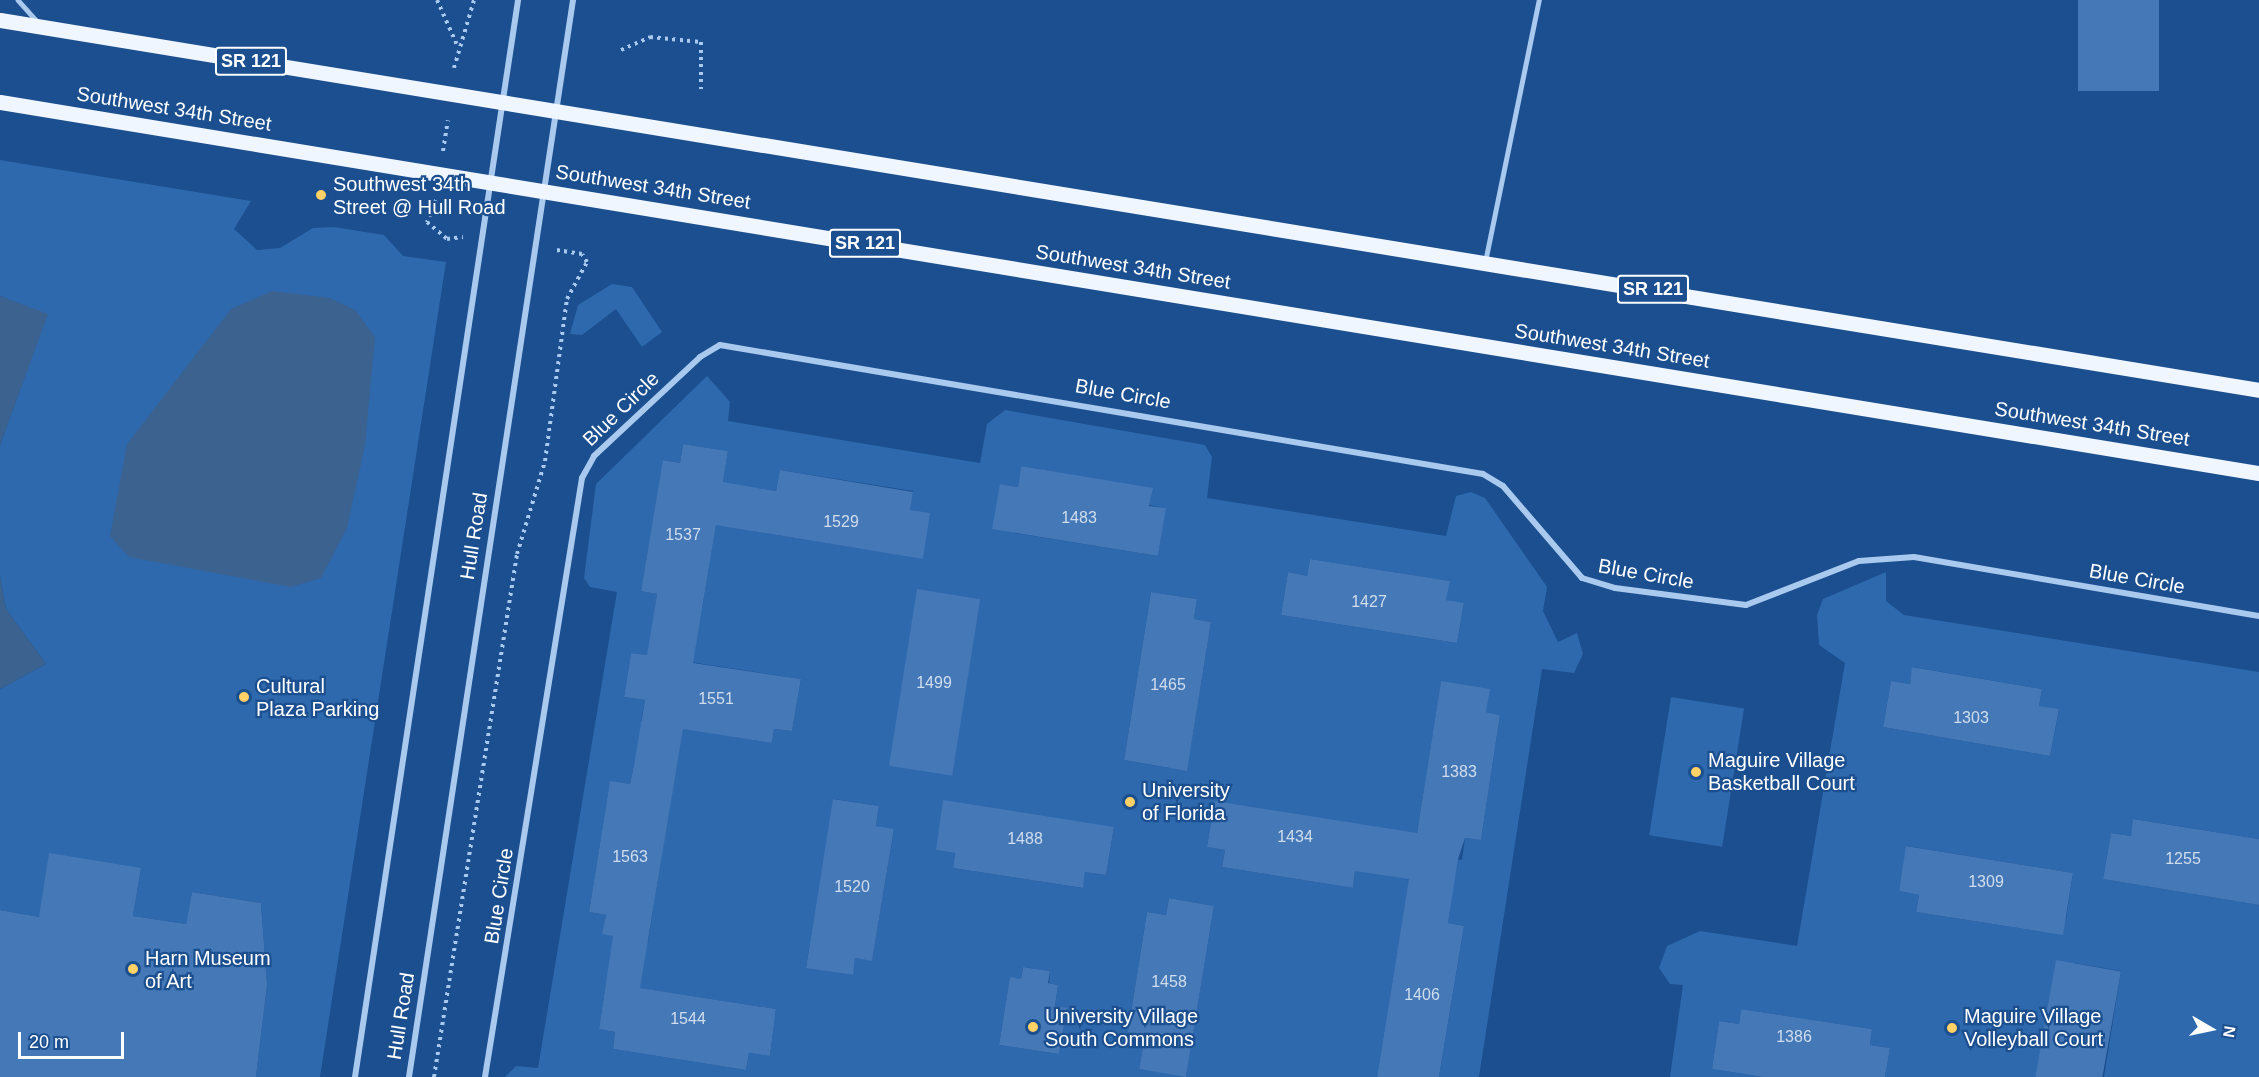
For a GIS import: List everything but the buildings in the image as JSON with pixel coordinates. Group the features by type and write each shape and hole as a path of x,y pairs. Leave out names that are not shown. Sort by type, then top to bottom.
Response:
{"main road":[{"name":"SR 121","path":"0,20 1485,261 2259,390"},
{"name":"Southwest 34th Street","path":"0,102 2259,473"}],"street":[{"name":"Hull Road","path":"355,1077 488,181 518,0"},
{"name":"Hull Road","path":"408,1077 546,190 573,0"},
{"name":"Blue Circle","path":"485,1077 582,478 594,456 700,357 720,345 1483,474 1503,486 1582,578 1615,588 1746,605 1859,561 1914,557 2259,616"}],"lane":[{"path":"18,0 42,27"},
{"path":"1485,261 1539,0"}],"path":[{"path":"437,0 457,46"},
{"path":"456,236 447,239 428,222 434,213 457,46 474,0"},
{"path":"621,50 650,37 701,42 701,89"},
{"path":"434,1077 517,554 545,461 564,316 570,287 587,262 582,254"}],"shaded area":[{"path":"0,160 251,201 234,229 257,250 280,248 313,228 334,227 384,235 403,256 446,262 320,1077 256,1077 267,985 261,903 192,892 186,924 133,916 141,868 39,917 0,910 0,689 46,664 6,609 0,576 0,445 47,315 0,296"},
{"path":"612,284 632,287 662,332 642,347 616,309 582,335 570,334 578,305"},
{"path":"272,291 330,298 355,310 375,337 365,445 347,528 321,578 291,587 129,557 110,536 127,444 231,309"},
{"path":"0,296 48,314 0,445"},
{"path":"707,376 730,402 728,421 980,463 987,424 1005,410 1205,445 1212,457 1207,498 1446,536 1456,496 1471,492 1485,498 1547,587 1543,611 1558,642 1577,633 1583,654 1574,673 1542,669 1479,1077 1439,1077 1464,926 1448,923 1451,902 1407,894 1377,1077 505,1077 516,1066 538,1068 617,592 590,587 584,578 596,484","holes":["683,444 728,451 700,621 654,613 657,594 641,591 664,460 680,463","1021,466 1152,489 1149,505 1165,508 1158,556 1014,533 1000,484 1018,487","780,470 913,491 910,510 883,552 753,531 759,488 776,491","1310,559 1449,581 1446,600 1464,604 1457,643 1281,615 1288,572 1307,576","934,592 979,599 951,776","1151,592 1197,599 1194,619 1211,622 1190,751 1169,768 1124,760","631,653 801,679 792,731 774,729 772,743 641,721 645,700 624,697","1441,682 1486,712 1500,715 1481,840 1465,838 1462,860 1414,852","634,765 675,772 648,941 603,934 606,915 589,912 610,782 630,784","834,799 879,806 876,826 894,830 872,960 855,958 852,975 806,967","1214,801 1355,871 1353,888 1222,867 1225,850 1207,847","1114,828 1106,875 1085,872 1082,888 953,868 955,853 936,850","1169,898 1214,906 1186,1076 1139,1069 1143,1047 1126,1044 1147,912 1166,915","1023,967 1050,971 1049,983 1058,985 1055,1006 1067,1009 1059,1054 999,1045 1010,978 1021,979","606,983 776,1009 770,1056 749,1053 746,1070 613,1049 615,1032 599,1029"]},
{"path":"1886,572 1886,601 1904,615 2259,672 2259,839 2134,819 2131,836 2111,833 2103,879 2259,905 2259,1077 2104,1077 2121,971 2074,963 2037,1077 1885,1077 1890,1048 1870,1045 1872,1029 1741,1009 1739,1024 1719,1021 1712,1069 1763,1077 1670,1077 1683,985 1670,984 1659,968 1667,946 1700,931 1797,946 1845,663 1819,645 1817,615 1823,599","holes":["1913,667 2042,689 2039,706 2059,710 2050,756 1883,727 1891,681 1910,684","1907,846 2073,873 2066,919 2043,932 1916,912 1919,895 1899,891"]},
{"path":"0,576 6,609 46,664 0,689"},
{"name":"Maguire Village Basketball Court","path":"1671,697 1744,709 1722,847 1649,835"}],"place":[{"name":"Southwest 34th Street @ Hull Road","path":"321,195"},
{"name":"Cultural Plaza Parking","path":"244,697"},
{"name":"Maguire Village Basketball Court","path":"1696,772"},
{"name":"University of Florida","path":"1130,802"},
{"name":"Harn Museum of Art","path":"133,969"},
{"name":"University Village South Commons","path":"1033,1027"},
{"name":"Maguire Village Volleyball Court","path":"1952,1028"}]}
